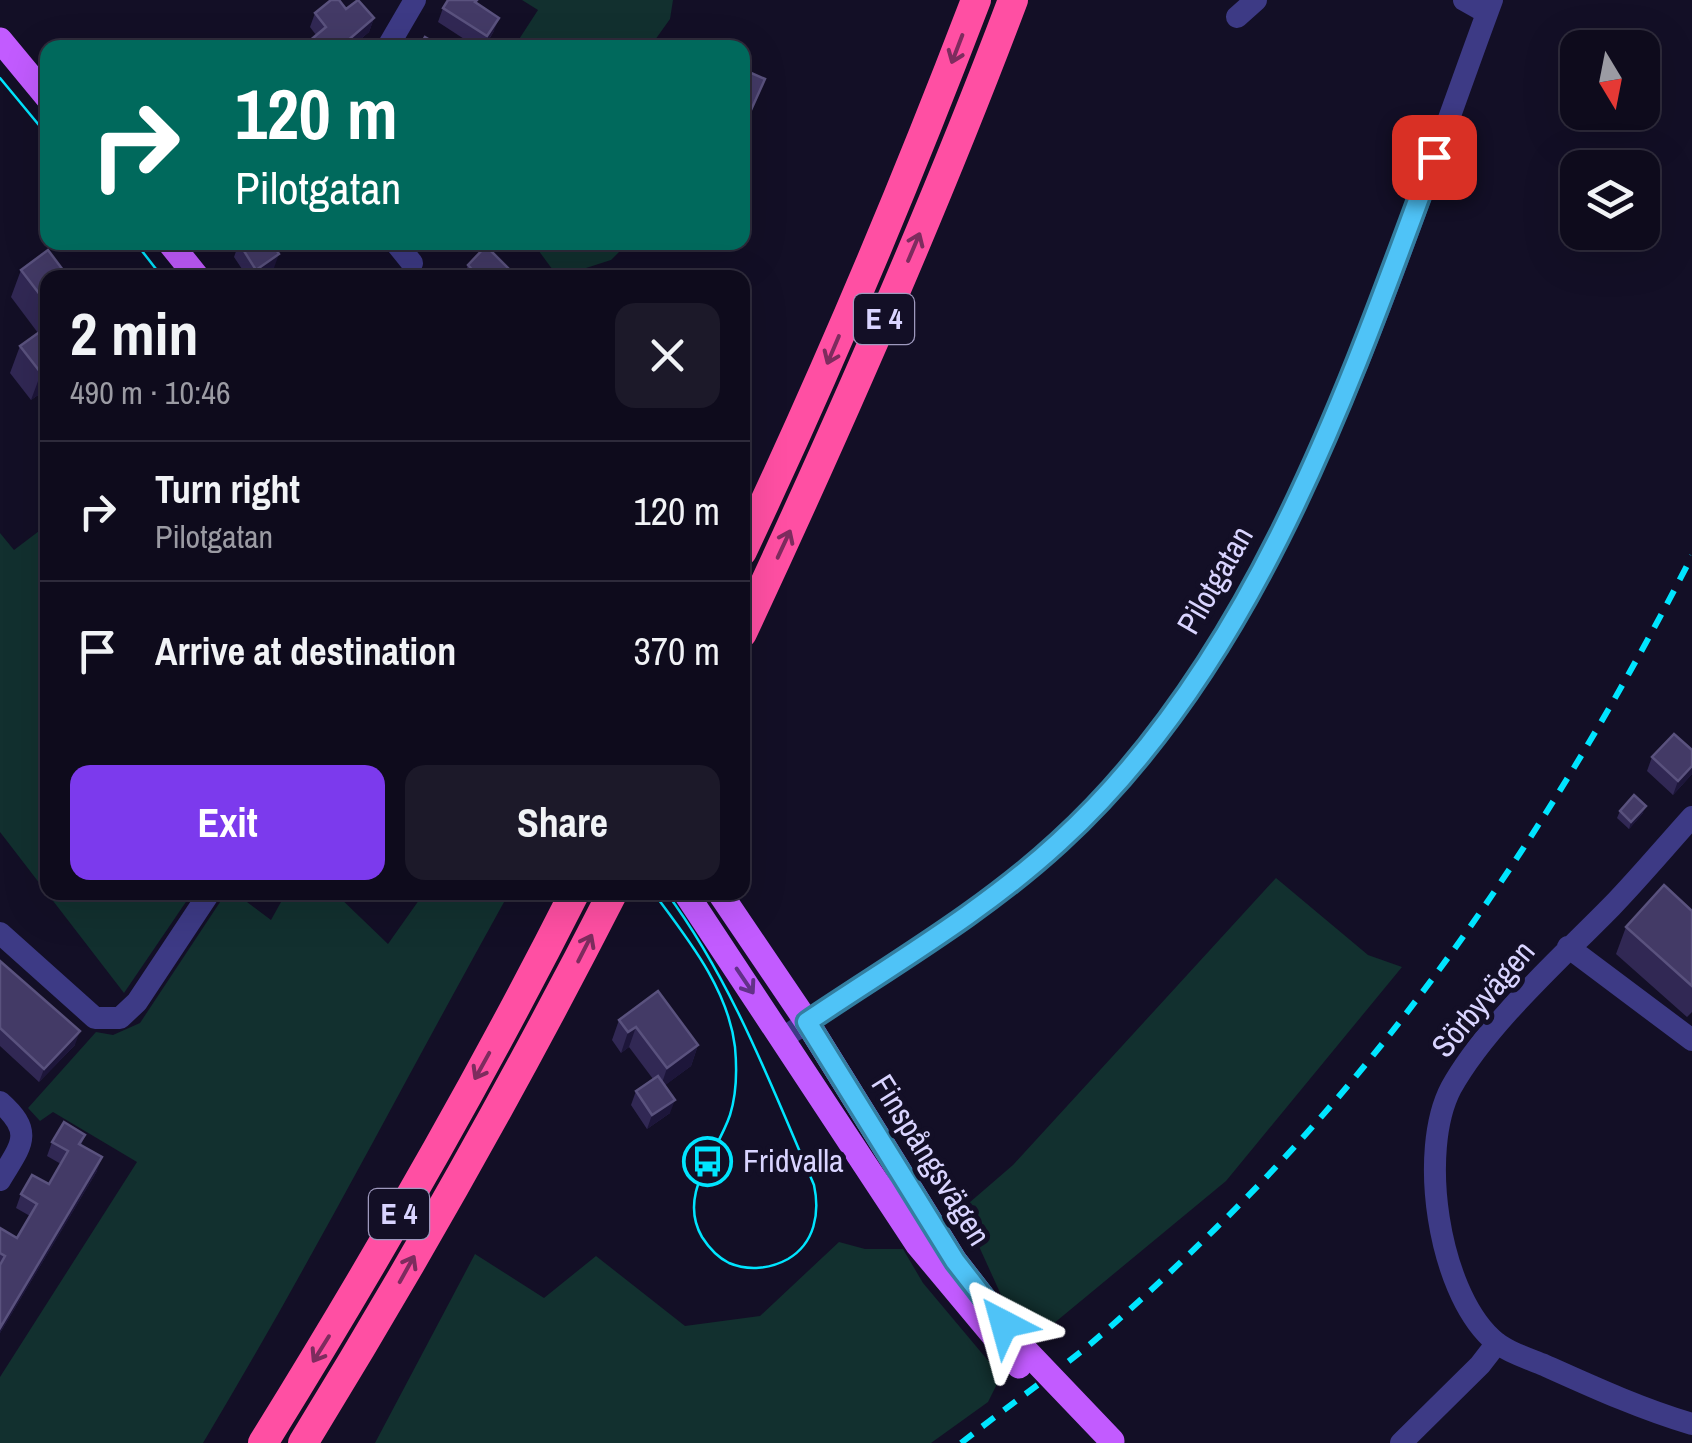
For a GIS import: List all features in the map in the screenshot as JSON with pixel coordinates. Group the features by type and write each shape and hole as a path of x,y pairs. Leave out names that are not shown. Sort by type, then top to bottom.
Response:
{"highway":[{"name":"E 4","path":"750,534 809,408 976,0"},
{"name":"E 4","path":"750,615 832,440 1014,0"},
{"name":"E 4","path":"263,1443 339,1321 530,981 571,900"},
{"name":"E 4","path":"303,1443 407,1268 556,1003 609,900"}],"main road":[{"path":"0,40 40,88"},
{"path":"175,250 192,270"},
{"name":"Finspångsvägen","path":"691,900 918,1245 1106,1443"},
{"name":"Finspångsvägen","path":"724,900 807,1022 955,1261 1023,1359"}],"street":[{"path":"392,40 415,0"},
{"path":"1237,16 1256,0"},
{"path":"1464,0 1490,6"},
{"name":"Pilotgatan","path":"782,1038 989,901 1060,841 1127,772 1192,684 1248,593 1340,403 1490,6"},
{"path":"401,250 412,263"},
{"name":"Sörbyvägen","path":"1692,817 1610,908 1568,947 1468,1062 1442,1108 1436,1135 1435,1190 1443,1238 1462,1294 1475,1318 1497,1343 1605,1392 1692,1424"},
{"path":"0,934 95,1018 120,1018 137,1002 205,900"},
{"path":"1568,947 1692,1040"},
{"path":"0,1102 20,1123 23,1133 0,1180"},
{"path":"1401,1443 1497,1343"}],"green space":[{"path":"522,0 673,0 670,19 655,40 519,40 538,10"},
{"path":"538,250 621,250 611,260 580,270 553,270"},
{"path":"40,530 40,884 0,832 0,533 14,550"},
{"path":"1276,878 1368,955 1402,967 1226,1181 1047,1329 1002,1297 962,1209 1013,1165"},
{"path":"52,900 187,900 124,993"},
{"path":"221,900 244,900 271,920 282,900 342,900 388,944 419,900 505,900 203,1443 0,1443 0,1377 137,1162 53,1112 40,1121 28,1108 96,1032 113,1035 140,1023"},
{"path":"839,1242 865,1249 903,1249 923,1283 1001,1376 988,1402 931,1443 375,1443 475,1254 544,1298 596,1256 685,1326 760,1316"}],"building":[{"path":"331,0 339,0 346,9 358,0 374,18 348,40 311,40 326,27 315,13"},
{"path":"448,0 477,0 499,18 487,36 443,8"},
{"path":"750,72 765,79 750,112"},
{"path":"48,250 63,270 40,270 40,295 21,270"},
{"path":"243,250 276,250 279,254 256,270"},
{"path":"482,250 490,250 510,270 473,270 468,265"},
{"path":"40,332 40,372 20,346"},
{"path":"1674,734 1692,750 1692,766 1678,781 1652,757"},
{"path":"1634,795 1646,806 1631,822 1620,811"},
{"path":"1664,885 1692,911 1692,986 1626,927"},
{"path":"0,961 80,1031 44,1069 0,1028"},
{"path":"658,991 698,1045 667,1068 636,1027 628,1032 619,1020"},
{"path":"658,1076 675,1100 652,1115 636,1091"},
{"path":"64,1122 85,1135 79,1144 102,1157 0,1328 0,1265 5,1256 0,1253 0,1228 17,1238 37,1204 21,1194 32,1175 49,1184 68,1151 52,1142"}],"tram line":[{"path":"0,78 40,126"},
{"path":"141,250 157,270"},
{"path":"659,900 715,984 735,1047 732,1107 696,1190 695,1221 707,1245 725,1261 751,1268 774,1265 797,1252 810,1236 816,1216 814,1185 730,997 672,900"}],"railway":[{"path":"961,1443 1088,1346 1153,1288 1288,1154 1356,1076 1481,911 1538,825 1593,737 1692,556"}],"place":[{"name":"Fridvalla","path":"708,1161"}],"route":[{"path":"1004,1324 955,1261 807,1022 989,901 1092,810 1161,728 1248,593 1314,462 1347,388 1434,157"}]}
